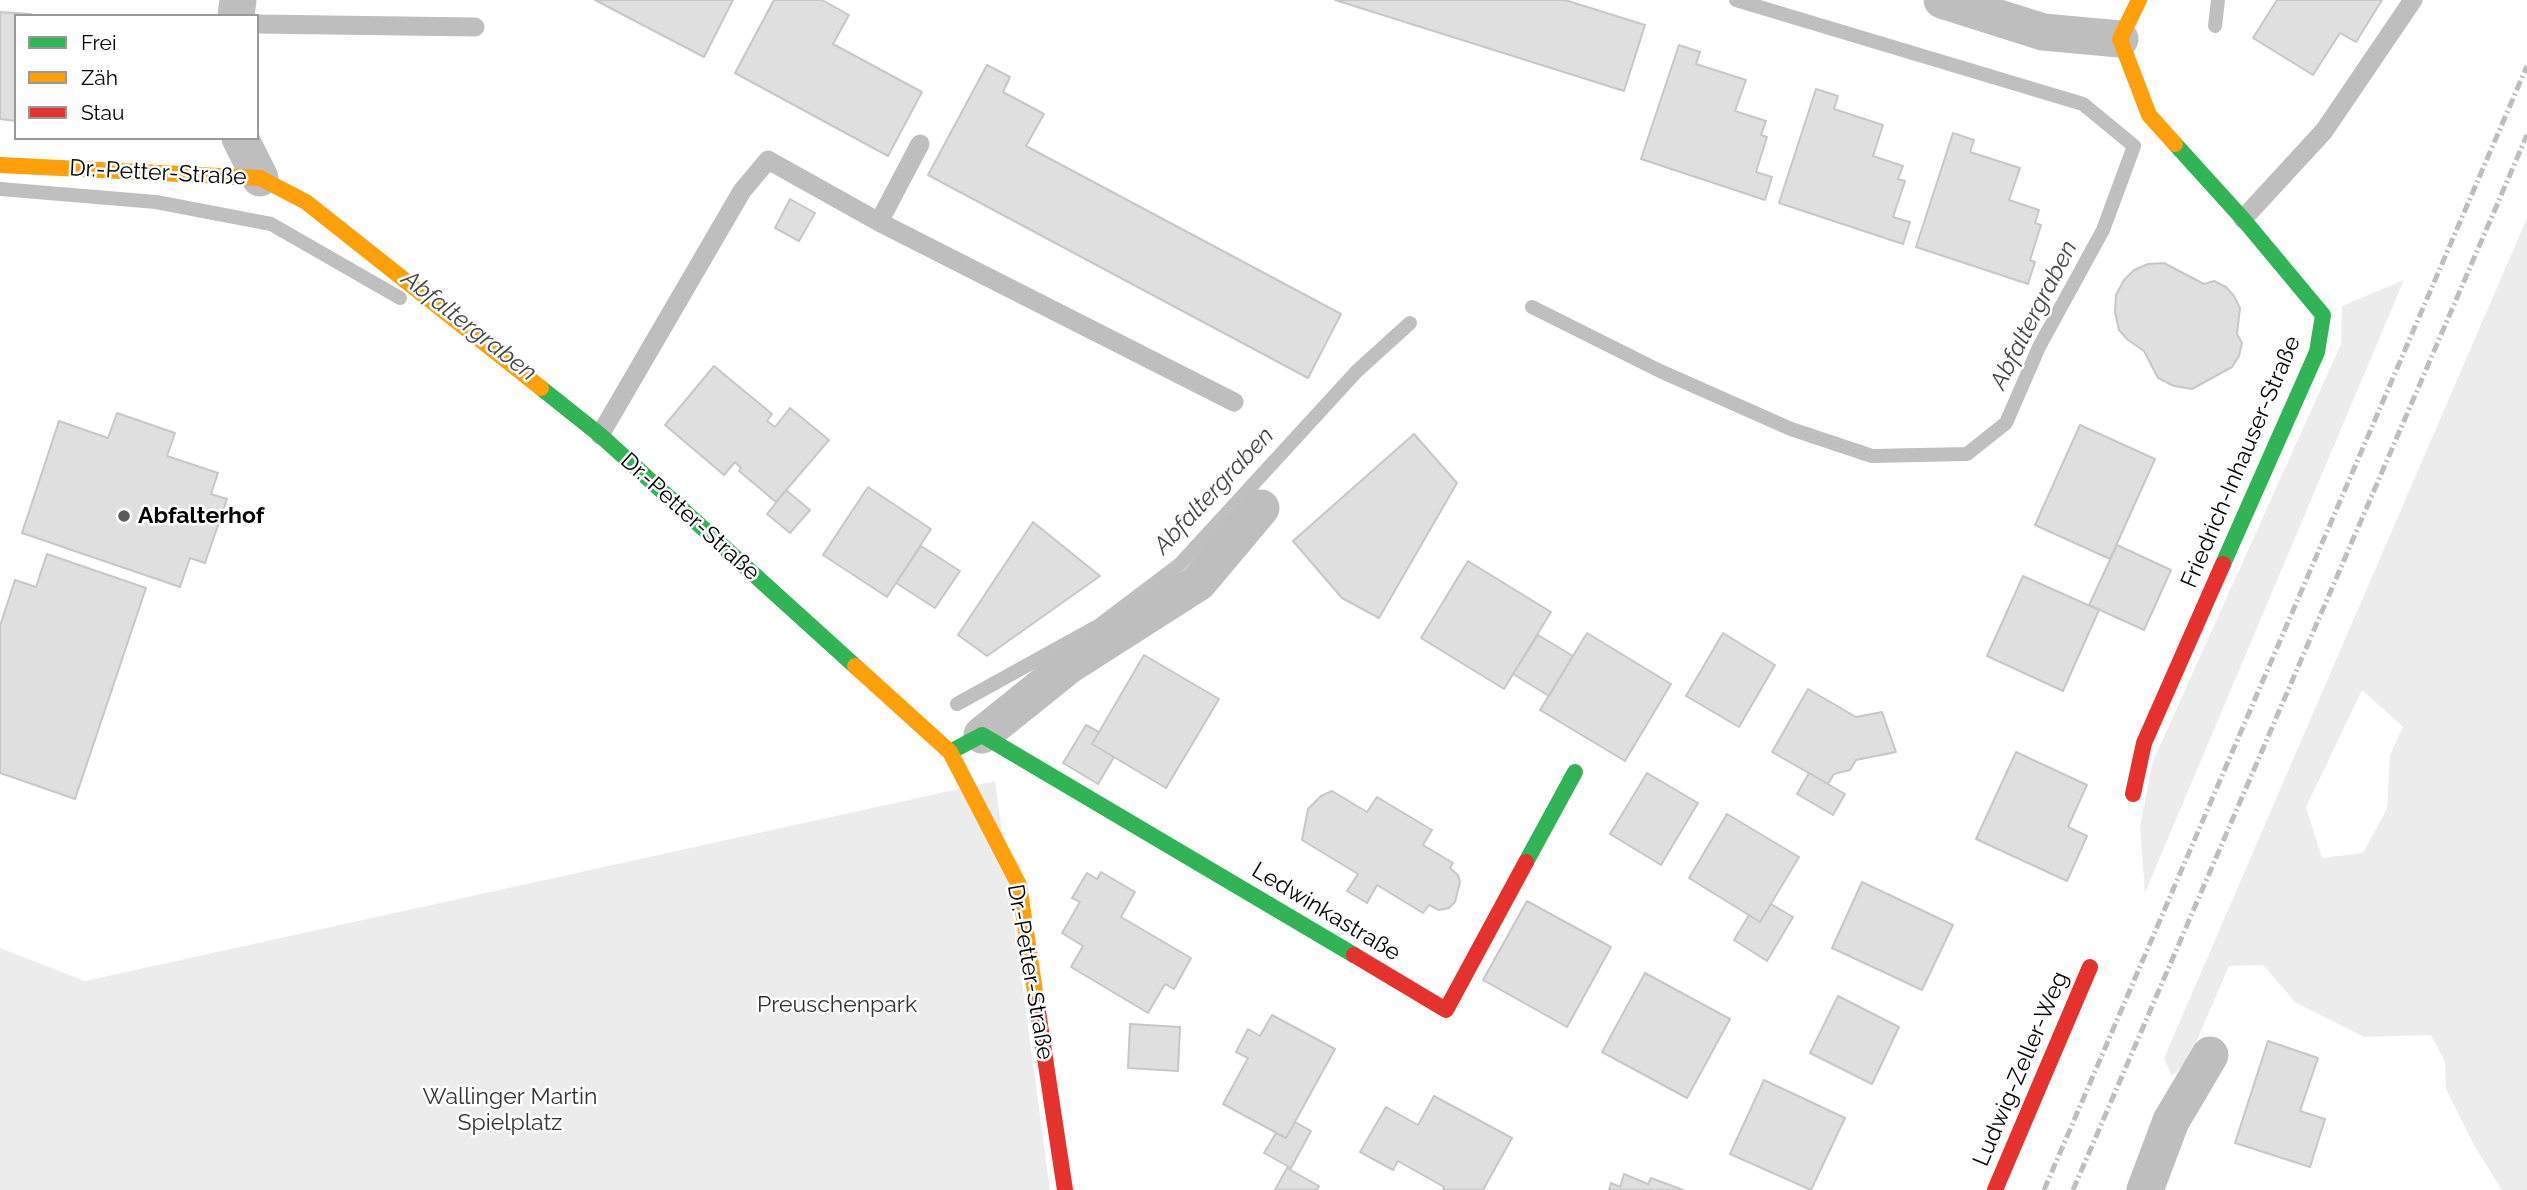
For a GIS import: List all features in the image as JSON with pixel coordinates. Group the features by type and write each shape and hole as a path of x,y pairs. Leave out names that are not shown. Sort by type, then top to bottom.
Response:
{"street":[{"path":"1942,0 2043,32 2120,39 2139,0"},
{"name":"Friedrich-Inhauser-Straße","path":"2120,39 2149,115 2243,219 2323,315 2317,352 2144,743 2133,794"},
{"path":"241,140 260,178"},
{"name":"Dr.-Petter-Straße","path":"0,165 260,178 306,202 600,435 950,752 1019,885 1065,1190"},
{"path":"950,752 982,734 1068,666 1198,583 1261,508"},
{"name":"Ledwinkastraße","path":"982,734 1446,1010 1575,772"},
{"name":"Ludwig-Zeller-Weg","path":"1995,1190 2090,967"},
{"path":"2145,1190 2171,1121 2210,1055"}],"lane":[{"path":"2243,219 2324,131 2413,0"},
{"path":"259,24 475,27"},
{"path":"879,222 920,144"},
{"path":"600,435 741,191 768,160 879,222 1234,402"}],"green space":[{"path":"2527,218 2527,1190 2502,1190 2475,1147 2446,1089 2445,1062 2431,1035 2364,1037 2296,1003 2263,965 2229,966 2188,1061 2172,1076 2164,1058","holes":["2362,690 2403,727 2390,755 2387,809 2363,853 2322,858 2306,807"]},
{"path":"2404,280 2145,893 2140,827 2153,761 2341,344 2342,306"},
{"name":"Preuschenpark","path":"995,781 1050,1190 0,1190 0,948 85,981"}],"building":[{"path":"595,0 733,0 704,57"},
{"path":"774,0 822,0 849,15 833,44 922,92 888,156 735,73"},
{"path":"1335,0 1565,0 1645,25 1624,91"},
{"path":"2277,0 2382,0 2356,42 2340,33 2313,75 2253,38"},
{"path":"0,12 31,14 14,14 14,121 0,119"},
{"path":"1679,45 1700,52 1696,64 1746,80 1735,111 1766,121 1761,135 1767,137 1756,172 1772,177 1765,200 1641,159"},
{"path":"987,65 1010,77 1003,92 1044,114 1026,146 1341,314 1308,378 928,175"},
{"path":"1816,89 1838,96 1834,109 1883,125 1873,156 1903,166 1898,179 1905,181 1893,217 1910,222 1903,244 1779,203"},
{"path":"1953,133 1974,140 1970,152 2020,168 2009,200 2039,210 2035,223 2041,225 2030,260 2035,262 2028,284 1916,247"},
{"path":"790,199 815,213 799,241 775,228"},
{"path":"2164,263 2204,284 2214,281 2226,287 2240,308 2237,334 2242,343 2239,356 2232,367 2192,389 2174,386 2158,378 2144,351 2119,330 2115,312 2116,295 2124,280 2134,270 2148,264"},
{"path":"714,366 772,414 767,421 775,427 790,408 829,440 776,502 739,471 741,468 735,462 724,475 665,425"},
{"name":"Abfalterhof","path":"117,413 175,433 167,456 218,473 211,494 227,499 205,563 190,558 180,587 22,533 59,421 108,438"},
{"path":"2080,425 2155,459 2110,559 2035,525"},
{"path":"1414,434 1457,483 1379,618 1342,598 1293,541"},
{"path":"868,487 931,529 887,597 823,555"},
{"path":"786,490 810,510 790,533 767,514"},
{"path":"1033,522 1100,576 987,656 958,635"},
{"path":"2117,545 2171,570 2144,630 2089,605"},
{"path":"921,546 960,571 935,608 896,583"},
{"path":"47,554 146,588 75,799 0,773 0,626 15,580 36,587"},
{"path":"1468,561 1551,612 1504,689 1421,638"},
{"path":"2023,576 2099,610 2063,691 1987,656"},
{"path":"1587,633 1671,684 1625,761 1540,710"},
{"path":"1723,633 1775,665 1739,727 1686,696"},
{"path":"1538,635 1573,656 1549,696 1513,674"},
{"path":"1144,655 1219,699 1166,788 1092,744"},
{"path":"1808,689 1856,717 1882,712 1896,752 1856,760 1850,770 1834,774 1828,784 1772,752"},
{"path":"1086,725 1099,732 1092,744 1114,757 1098,784 1063,763"},
{"path":"2016,752 2087,785 2068,827 2087,836 2067,881 1976,839"},
{"path":"1647,773 1698,803 1661,865 1610,834"},
{"path":"1809,773 1845,794 1833,815 1797,794"},
{"path":"1332,791 1367,812 1377,797 1432,830 1423,845 1453,863 1450,868 1458,875 1460,882 1455,902 1449,908 1439,910 1429,905 1423,913 1377,885 1367,903 1347,891 1358,874 1302,840 1308,809 1321,796"},
{"path":"1727,814 1799,857 1760,922 1689,878"},
{"path":"1101,872 1135,892 1121,917 1191,958 1174,989 1165,984 1148,1013 1071,967 1083,946 1062,933 1080,902 1072,898 1087,873 1097,879"},
{"path":"1862,882 1953,925 1922,990 1832,948"},
{"path":"1527,901 1611,947 1567,1027 1483,980"},
{"path":"1771,904 1793,917 1767,961 1734,940 1749,915 1760,922"},
{"path":"1645,973 1730,1019 1687,1098 1602,1052"},
{"path":"1838,996 1899,1027 1872,1084 1810,1053"},
{"path":"1272,1015 1335,1049 1286,1138 1223,1104 1248,1058 1236,1052 1248,1029 1260,1036"},
{"path":"1130,1024 1180,1027 1178,1071 1128,1068"},
{"path":"2268,1041 2318,1058 2300,1111 2325,1119 2310,1167 2235,1143"},
{"path":"1764,1080 1845,1118 1811,1190 1730,1154"},
{"path":"1434,1096 1512,1138 1483,1190 1443,1190 1444,1187 1398,1161 1393,1170 1360,1152 1386,1107 1418,1125"},
{"path":"1295,1122 1311,1131 1291,1168 1264,1153 1276,1133 1286,1138"},
{"path":"1287,1168 1319,1186 1317,1190 1275,1190"},
{"path":"1624,1174 1648,1184 1651,1178 1683,1190 1609,1190 1611,1183 1620,1187"}],"waterway":[{"name":"Abfaltergraben","path":"1532,307 1660,371 1791,429 1872,456 1967,454 2006,423 2039,347 2103,230 2134,146 2083,104 1736,0"},
{"name":"Abfaltergraben","path":"2215,26 2218,0"},
{"name":"Abfaltergraben","path":"0,189 156,202 271,224 400,298"},
{"name":"Abfaltergraben","path":"957,704 1098,626 1180,564 1357,371 1410,323"}],"railway":[{"path":"2044,1190 2527,66"},
{"path":"2073,1190 2527,135"}],"traffic: fast":[{"path":"2175,144 2243,219 2323,315 2317,352 2223,564"},
{"path":"541,388 600,435 855,666"},
{"path":"950,752 982,735 1354,955"},
{"path":"1526,862 1575,772"}],"traffic: slow":[{"path":"2139,0 2120,39 2149,115 2175,144"},
{"path":"0,165 260,178 306,202 541,388"},
{"path":"855,666 950,752 1019,885 1037,1005"}],"traffic: jam":[{"path":"2133,794 2144,743 2223,564"},
{"path":"1354,955 1446,1010 1526,862"},
{"path":"1995,1190 2090,967"},
{"path":"1037,1005 1065,1190"}],"place":[{"name":"Abfalterhof","path":"124,516"}],"park label":[{"name":"Wallinger Martin Spielplatz","path":"510,1110"}]}
